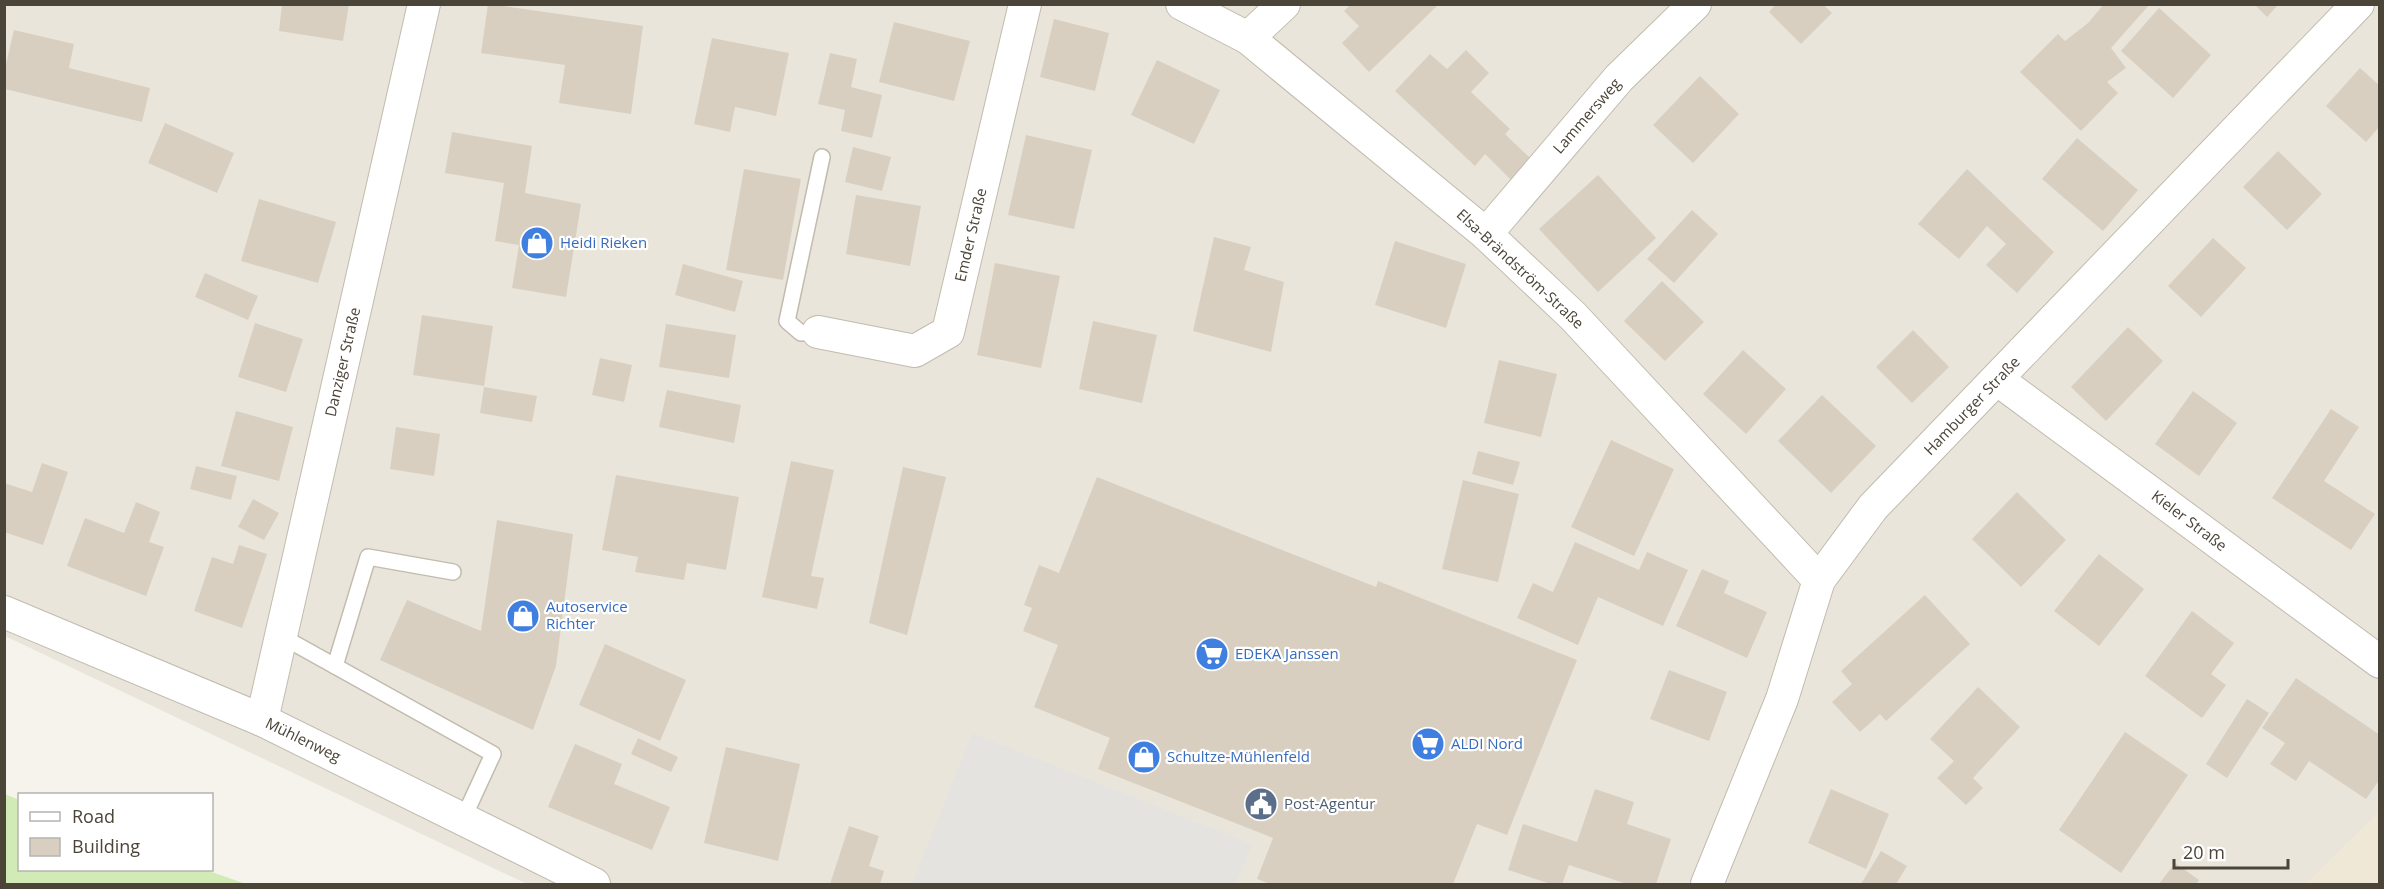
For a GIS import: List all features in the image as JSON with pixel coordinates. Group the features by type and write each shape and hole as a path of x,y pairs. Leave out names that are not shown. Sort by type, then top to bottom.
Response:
{"street":[{"name":"Danziger Straße","path":"262,720 424,4"},
{"name":"Emder Straße","path":"819,332 915,351 948,332 1026,4"},
{"name":"Elsa-Brändström-Straße","path":"1182,4 1248,38 1486,234 1573,316 1819,580"},
{"path":"1248,38 1284,4"},
{"name":"Lammersweg","path":"1486,234 1619,78 1695,4"},
{"name":"Hamburger Straße","path":"1707,885 1782,699 1819,580 1873,507 1998,380 2358,4"},
{"name":"Kieler Straße","path":"1998,380 2379,663"},
{"name":"Mühlenweg","path":"4,612 262,720 594,885"}],"lane":[{"path":"819,332 801,333 787,321 822,157"},
{"path":"334,666 368,557 453,572"},
{"path":"281,636 493,754 463,819"}],"shaded area":[{"path":"5,5 2379,5 2379,884 527,884 5,636"},
{"path":"972,733 1252,844 1236,884 912,884"},
{"path":"2379,812 2379,884 2305,884"}],"green space":[{"path":"5,794 18,800 18,871 209,871 246,884 5,884"}],"building":[{"path":"282,4 349,4 343,41 279,31"},
{"path":"488,4 643,26 631,114 559,103 565,65 481,53"},
{"path":"1351,4 1439,4 1369,72 1342,43 1359,26 1344,11"},
{"path":"1776,4 1823,4 1832,13 1801,44 1769,12"},
{"path":"2104,4 2150,4 2111,48 2126,68 2107,82 2118,93 2081,131 2020,72 2058,34 2065,41 2088,23"},
{"path":"2254,4 2279,4 2267,17"},
{"path":"2159,8 2211,55 2173,98 2121,51"},
{"path":"1054,19 1109,33 1095,91 1040,77"},
{"path":"894,22 970,41 954,101 879,82"},
{"path":"14,30 74,44 69,68 150,88 142,122 5,89 5,68"},
{"path":"712,38 789,53 776,116 735,107 730,132 694,124"},
{"path":"1466,50 1489,73 1471,92 1510,129 1505,134 1531,159 1511,180 1485,154 1475,166 1395,91 1430,54 1447,69"},
{"path":"830,53 857,59 851,87 882,95 872,138 841,131 845,110 818,104"},
{"path":"1157,60 1220,90 1194,144 1131,115"},
{"path":"2360,68 2380,86 2380,126 2366,142 2326,106"},
{"path":"1700,76 1739,114 1693,163 1653,125"},
{"path":"165,123 234,153 217,193 148,163"},
{"path":"452,132 532,146 525,193 581,204 566,297 512,288 519,245 495,241 504,183 445,173"},
{"path":"1026,135 1092,150 1074,229 1008,215"},
{"path":"2077,138 2138,190 2103,231 2042,179"},
{"path":"853,147 891,157 882,191 845,182"},
{"path":"2278,151 2322,194 2287,230 2243,187"},
{"path":"744,169 801,179 783,280 726,270"},
{"path":"1967,169 2054,252 2017,293 1986,265 2006,244 1987,226 1959,259 1918,224"},
{"path":"1598,175 1656,238 1598,292 1539,229"},
{"path":"856,195 921,206 910,266 846,254"},
{"path":"259,199 336,222 318,283 241,261"},
{"path":"1692,210 1718,234 1674,283 1647,259"},
{"path":"1214,237 1251,247 1244,270 1284,282 1271,352 1193,331"},
{"path":"2213,238 2246,268 2201,317 2168,286"},
{"path":"1395,241 1466,264 1446,328 1375,305"},
{"path":"995,263 1060,276 1041,368 977,355"},
{"path":"683,264 743,281 735,312 675,295"},
{"path":"205,273 258,296 248,320 195,297"},
{"path":"1662,281 1704,322 1665,361 1624,321"},
{"path":"422,315 493,326 484,386 413,375"},
{"path":"1093,321 1157,335 1142,403 1079,389"},
{"path":"255,323 303,339 286,392 238,377"},
{"path":"666,324 736,335 729,378 659,367"},
{"path":"2128,327 2163,361 2106,421 2071,387"},
{"path":"1913,330 1949,367 1912,403 1876,367"},
{"path":"1743,350 1786,389 1746,434 1703,394"},
{"path":"600,358 632,365 624,402 592,395"},
{"path":"1499,360 1557,374 1541,437 1484,423"},
{"path":"484,387 537,396 532,422 480,413"},
{"path":"667,390 741,405 734,443 659,427"},
{"path":"2193,391 2237,423 2199,476 2155,444"},
{"path":"1822,395 1876,446 1831,493 1778,441"},
{"path":"2331,409 2359,427 2324,481 2375,514 2351,550 2272,498"},
{"path":"236,411 293,427 279,481 221,466"},
{"path":"396,427 440,434 434,476 390,469"},
{"path":"1611,440 1674,469 1634,556 1571,527"},
{"path":"1478,451 1520,462 1513,485 1472,474"},
{"path":"791,461 834,470 811,576 824,578 817,609 762,597"},
{"path":"42,463 68,472 43,545 4,532 4,483 32,492"},
{"path":"196,466 237,476 231,500 190,489"},
{"path":"903,467 946,477 907,635 869,623"},
{"path":"616,475 739,497 726,570 687,563 684,580 635,572 638,557 602,550"},
{"path":"1097,477 1376,587 1378,581 1577,660 1507,835 1477,824 1453,884 1270,884 1257,879 1273,838 1098,769 1110,738 1034,707 1058,645 1023,631 1032,608 1024,605 1039,565 1059,573"},
{"path":"1463,480 1519,494 1498,582 1442,569"},
{"path":"2017,492 2066,540 2021,587 1972,539"},
{"path":"253,499 279,513 264,540 238,527"},
{"path":"136,502 160,512 149,542 164,547 146,596 67,566 85,518 124,533"},
{"name":"Autoservice Richter","path":"497,520 573,534 556,666 533,730 380,660 407,600 481,631"},
{"path":"1575,542 1639,570 1647,552 1688,570 1663,626 1598,597 1578,645 1517,618 1533,583 1553,592"},
{"path":"239,545 267,554 242,628 194,611 212,557 233,564"},
{"path":"2099,554 2144,589 2099,646 2054,611"},
{"path":"1702,569 1729,581 1724,593 1767,612 1747,658 1676,626"},
{"path":"1925,595 1970,644 1886,721 1880,714 1860,732 1832,702 1852,684 1841,671"},
{"path":"2192,611 2234,643 2211,674 2226,685 2202,718 2145,676"},
{"path":"605,644 686,680 660,741 579,705"},
{"path":"1669,670 1727,692 1709,741 1650,719"},
{"path":"2296,678 2380,735 2380,779 2366,799 2309,761 2296,781 2270,764 2285,743 2262,728"},
{"path":"1978,687 2020,727 1973,778 1983,788 1966,805 1937,778 1954,761 1930,739"},
{"path":"2247,699 2269,713 2227,778 2206,764"},
{"path":"2125,732 2188,775 2121,873 2059,830"},
{"path":"638,738 678,757 671,772 631,754"},
{"path":"575,744 622,764 614,784 670,807 652,850 548,807"},
{"path":"726,747 800,764 778,861 704,843"},
{"path":"1595,789 1634,802 1627,824 1671,839 1656,884 1627,884 1569,865 1562,884 1551,884 1508,870 1523,824 1577,842"},
{"path":"1831,789 1889,814 1866,869 1808,843"},
{"path":"849,826 879,836 869,866 884,871 880,884 830,884"},
{"path":"1881,851 1907,866 1896,884 1861,884"},
{"path":"2175,863 2199,880 2196,884 2159,884"}],"place":[{"name":"Heidi Rieken","path":"537,243"},
{"name":"Autoservice Richter","path":"523,616"},
{"name":"EDEKA Janssen","path":"1212,654"},
{"name":"ALDI Nord","path":"1428,744"},
{"name":"Schultze-Mühlenfeld","path":"1144,757"},
{"name":"Post-Agentur","path":"1261,804"}]}
